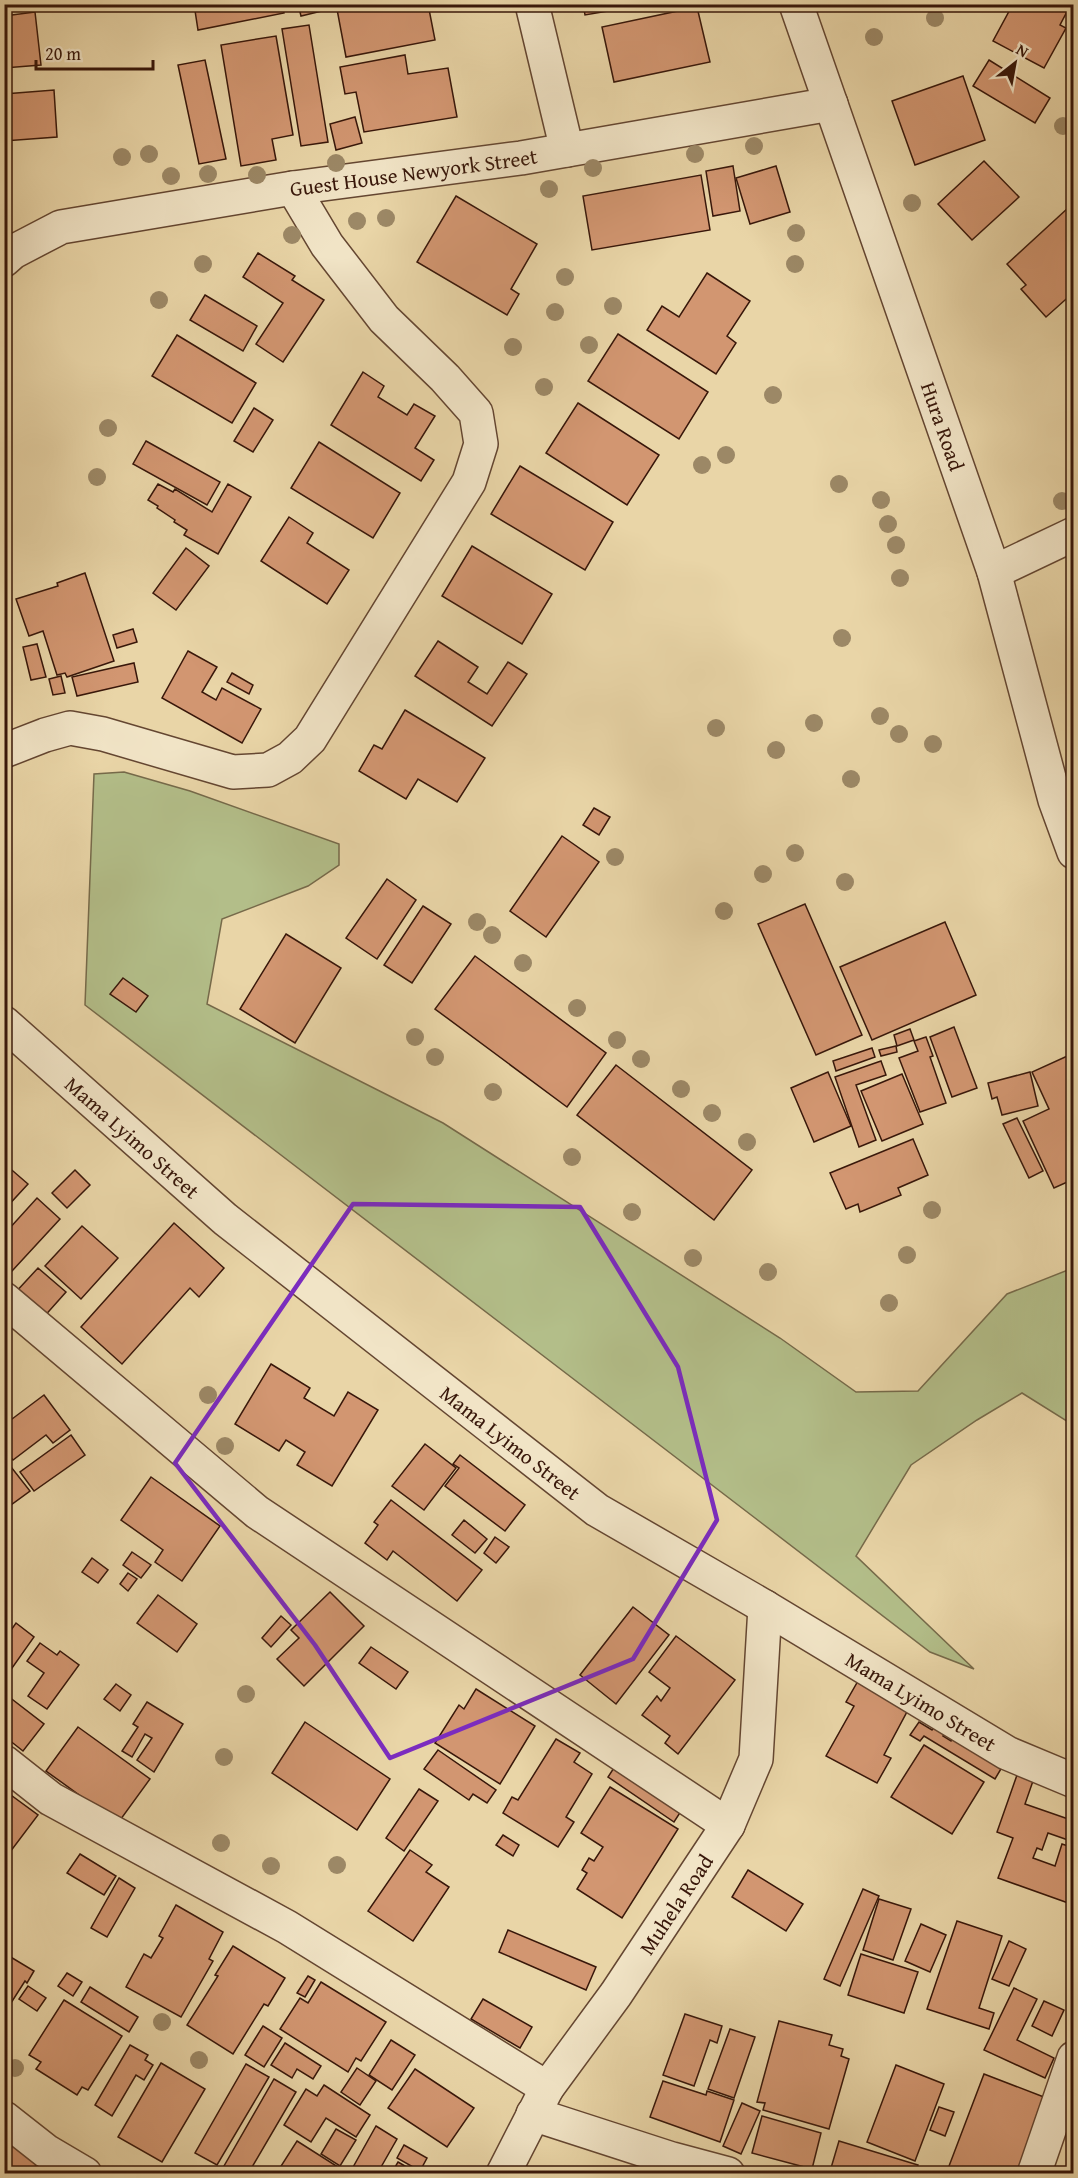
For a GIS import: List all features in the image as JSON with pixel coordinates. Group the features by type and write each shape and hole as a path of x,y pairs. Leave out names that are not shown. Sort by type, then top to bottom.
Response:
{"street":[{"path":"532,4 567,150"},
{"name":"Hura Road","path":"804,8 831,104 994,572 1064,795 1074,852"},
{"name":"Guest House Newyork Street","path":"4,260 13,252 61,227 293,188 521,158 831,104"},
{"path":"4,751 70,728 103,734 233,772 268,770 290,758 310,739 469,482 481,444 476,413 445,378 384,319 327,245 293,188"},
{"path":"994,572 1074,534"},
{"name":"Mama Lyimo Street","path":"4,1023 225,1220 597,1510 765,1606 1007,1753 1074,1781"},
{"path":"4,1299 256,1512 728,1825"},
{"name":"Muhela Road","path":"503,2174 540,2101 616,1994 728,1825 756,1759 765,1606"},
{"path":"4,1762 51,1799 286,1927 540,2101 672,2159 728,2174"},
{"path":"1034,2174 1074,2058"},
{"path":"4,2118 46,2151 85,2174"}],"highlighted area":[{"path":"353,1204 580,1207 678,1367 717,1520 633,1659 390,1758 315,1645 175,1463"}],"green space":[{"path":"124,772 190,791 339,844 339,865 308,886 222,919 207,1004 443,1123 780,1338 856,1392 918,1391 1007,1294 1073,1268 1073,1425 1022,1393 977,1420 911,1465 856,1556 974,1669 930,1652 85,1005 94,774"}],"building":[{"path":"194,4 282,4 284,13 198,30"},
{"path":"298,4 320,4 322,11 301,16"},
{"path":"336,4 428,4 435,40 346,57"},
{"path":"583,4 637,4 637,6 585,15"},
{"path":"1013,4 1071,4 1060,25 1066,28 1044,68 993,41"},
{"path":"697,7 710,62 614,82 602,27"},
{"path":"35,12 41,65 4,68 4,16"},
{"path":"309,25 328,142 301,146 282,29"},
{"path":"276,36 293,135 272,139 276,160 241,166 221,45"},
{"path":"405,55 408,74 448,68 457,117 364,132 356,92 345,94 340,67"},
{"path":"205,60 226,159 199,164 178,65"},
{"path":"989,60 1050,98 1035,123 973,86"},
{"path":"963,76 985,140 915,165 892,101"},
{"path":"54,90 57,137 4,141 4,94"},
{"path":"355,117 362,143 336,150 330,124"},
{"path":"984,161 1019,197 972,240 938,204"},
{"path":"733,166 740,211 713,216 706,171"},
{"path":"776,166 790,212 750,224 736,178"},
{"path":"701,175 710,230 592,250 583,196"},
{"path":"456,196 537,244 511,289 519,294 507,315 417,262"},
{"path":"1068,208 1074,214 1074,292 1046,317 1021,289 1026,285 1007,264"},
{"path":"258,253 295,276 292,280 324,300 283,362 256,344 283,303 243,277"},
{"path":"707,273 750,301 727,336 736,343 716,374 647,330 662,306 679,317"},
{"path":"205,295 257,326 243,351 190,320"},
{"path":"618,334 708,392 679,439 588,381"},
{"path":"177,335 256,383 232,423 152,376"},
{"path":"363,372 384,386 378,397 407,415 414,404 435,416 415,448 434,460 421,481 331,425"},
{"path":"578,403 659,455 627,505 546,453"},
{"path":"254,408 273,420 253,452 234,441"},
{"path":"146,441 220,482 207,505 133,464"},
{"path":"319,442 400,493 373,538 291,488"},
{"path":"520,466 613,522 585,570 491,514"},
{"path":"158,484 173,492 175,489 212,512 228,484 251,497 218,554 184,535 187,530 148,500"},
{"path":"289,517 313,533 307,543 349,570 327,604 261,561"},
{"path":"472,546 552,594 522,644 442,596"},
{"path":"186,548 209,566 176,610 153,593"},
{"path":"85,573 114,661 67,677 65,673 57,675 43,631 29,636 16,599 58,586 57,583"},
{"path":"133,629 137,642 117,648 113,635"},
{"path":"438,641 478,667 468,682 487,694 508,662 527,674 492,726 415,676"},
{"path":"37,644 46,677 31,680 23,647"},
{"path":"188,651 217,667 202,692 216,700 222,688 261,709 242,743 162,698"},
{"path":"134,663 138,682 77,696 72,677"},
{"path":"232,673 253,685 249,694 227,682"},
{"path":"61,676 65,693 53,695 49,679"},
{"path":"405,710 485,758 457,802 418,779 406,799 359,771 374,745 382,749"},
{"path":"594,808 610,817 599,835 583,825"},
{"path":"562,836 599,862 546,937 510,911"},
{"path":"387,879 416,900 377,959 346,938"},
{"path":"805,904 862,1035 816,1055 758,924"},
{"path":"423,906 451,924 412,983 384,965"},
{"path":"945,922 976,995 872,1040 840,967"},
{"path":"286,934 341,968 295,1043 240,1009"},
{"path":"475,956 606,1053 567,1107 435,1009"},
{"path":"123,978 148,996 136,1012 110,994"},
{"path":"954,1027 977,1088 952,1097 930,1037"},
{"path":"910,1029 914,1040 897,1046 894,1035"},
{"path":"926,1037 933,1056 930,1057 946,1103 920,1112 899,1058 918,1051 914,1041"},
{"path":"896,1046 897,1052 881,1056 879,1050"},
{"path":"872,1048 875,1057 836,1071 833,1061"},
{"path":"1074,1053 1074,1179 1054,1188 1023,1121 1049,1109 1032,1072"},
{"path":"881,1061 886,1075 856,1085 876,1140 859,1147 835,1077"},
{"path":"616,1065 752,1170 714,1220 577,1115"},
{"path":"828,1072 851,1126 814,1142 791,1088"},
{"path":"1030,1072 1038,1106 1002,1115 997,1097 992,1099 988,1083"},
{"path":"902,1074 923,1124 882,1141 861,1091"},
{"path":"1017,1118 1043,1171 1029,1178 1003,1124"},
{"path":"913,1139 928,1175 898,1188 901,1195 860,1212 858,1204 846,1209 830,1173"},
{"path":"6,1165 28,1184 4,1210 4,1167"},
{"path":"75,1170 90,1185 67,1208 52,1193"},
{"path":"37,1198 60,1219 12,1271 4,1264 4,1227 8,1230"},
{"path":"174,1223 224,1268 199,1297 190,1288 122,1364 81,1327"},
{"path":"82,1226 118,1258 81,1299 45,1266"},
{"path":"38,1268 66,1292 42,1319 14,1294"},
{"path":"271,1364 310,1388 304,1398 334,1416 348,1392 378,1410 332,1486 297,1465 305,1452 286,1440 279,1451 235,1424"},
{"path":"44,1395 70,1430 53,1443 46,1435 13,1460 4,1450 4,1425"},
{"path":"71,1435 85,1455 34,1491 20,1472"},
{"path":"425,1444 456,1468 424,1510 392,1486"},
{"path":"460,1455 525,1505 505,1531 445,1486 459,1468 453,1464"},
{"path":"4,1458 30,1491 4,1510"},
{"path":"151,1477 220,1526 182,1581 155,1562 163,1550 121,1520"},
{"path":"391,1500 482,1570 457,1601 393,1551 387,1560 365,1543 378,1525 374,1522"},
{"path":"464,1520 487,1539 475,1553 452,1535"},
{"path":"495,1537 509,1547 496,1563 484,1553"},
{"path":"132,1552 151,1565 141,1578 123,1565"},
{"path":"92,1558 108,1570 98,1583 82,1572"},
{"path":"128,1573 137,1579 128,1591 120,1584"},
{"path":"330,1592 364,1626 304,1686 277,1659 299,1638 291,1630"},
{"path":"158,1595 197,1624 177,1652 137,1623"},
{"path":"633,1607 669,1635 616,1704 580,1675"},
{"path":"281,1616 291,1625 271,1647 262,1638"},
{"path":"16,1623 34,1637 5,1678 4,1640"},
{"path":"676,1636 735,1680 678,1754 665,1743 670,1736 642,1715 657,1696 661,1701 670,1688 649,1672"},
{"path":"40,1643 57,1655 60,1651 79,1665 47,1709 28,1696 44,1673 27,1661"},
{"path":"371,1647 408,1672 396,1689 359,1663"},
{"path":"858,1681 909,1708 884,1755 891,1758 877,1783 826,1756 854,1706 846,1702"},
{"path":"116,1684 131,1695 120,1711 104,1699"},
{"path":"476,1689 535,1726 500,1784 435,1743 459,1705 464,1709"},
{"path":"4,1693 44,1724 23,1751 4,1736"},
{"path":"147,1702 183,1724 154,1772 137,1760 152,1738 145,1734 132,1757 122,1751 138,1727 133,1724"},
{"path":"940,1717 950,1724 943,1736 951,1741 959,1727 1008,1757 995,1779 924,1736 920,1741 910,1735 919,1722 932,1730"},
{"path":"305,1722 390,1779 357,1830 272,1773"},
{"path":"78,1727 150,1779 118,1823 46,1771"},
{"path":"556,1739 580,1753 574,1762 592,1774 566,1817 574,1822 558,1847 503,1813 512,1797 518,1800"},
{"path":"924,1745 984,1782 952,1834 891,1797"},
{"path":"438,1750 496,1790 487,1803 473,1794 469,1800 424,1769"},
{"path":"619,1760 685,1805 674,1822 608,1777"},
{"path":"1017,1775 1033,1781 1025,1804 1074,1821 1068,1840 1048,1833 1042,1850 1037,1848 1033,1858 1055,1866 1062,1844 1074,1848 1074,1896 1071,1904 998,1878 1013,1838 997,1832"},
{"path":"610,1787 678,1829 622,1918 577,1889 587,1873 582,1870 589,1858 594,1861 603,1847 581,1833"},
{"path":"419,1789 438,1801 404,1851 386,1838"},
{"path":"4,1790 38,1815 4,1860"},
{"path":"503,1835 519,1845 513,1856 496,1845"},
{"path":"410,1850 432,1865 426,1872 449,1887 413,1941 368,1911"},
{"path":"80,1854 116,1876 104,1895 67,1873"},
{"path":"748,1870 803,1904 786,1931 732,1897"},
{"path":"119,1878 135,1888 107,1937 91,1928"},
{"path":"863,1889 879,1896 840,1986 824,1979"},
{"path":"879,1899 911,1909 893,1960 863,1950"},
{"path":"176,1905 223,1932 209,1959 213,1961 181,2017 126,1987 144,1954 151,1958 163,1938 159,1936"},
{"path":"957,1921 1002,1936 979,2008 994,2013 989,2029 927,2009"},
{"path":"921,1924 946,1935 930,1972 905,1961"},
{"path":"508,1930 596,1967 586,1990 499,1952"},
{"path":"1009,1941 1026,1949 1009,1986 992,1979"},
{"path":"233,1946 285,1978 268,2006 264,2004 233,2054 187,2025 218,1976 215,1975"},
{"path":"4,1953 34,1971 4,2014"},
{"path":"861,1954 918,1972 904,2013 848,1995"},
{"path":"67,1973 82,1982 73,1996 58,1986"},
{"path":"308,1976 315,1980 305,1997 297,1993"},
{"path":"321,1982 386,2022 361,2061 356,2058 348,2072 280,2029 300,1998 308,2003"},
{"path":"28,1986 46,1998 37,2011 19,1999"},
{"path":"90,1987 138,2017 129,2032 81,2002"},
{"path":"1014,1988 1037,1999 1017,2040 1054,2058 1045,2078 984,2050"},
{"path":"483,1999 532,2027 520,2048 471,2019"},
{"path":"64,2000 122,2036 88,2090 82,2087 77,2095 36,2069 41,2062 29,2055"},
{"path":"1044,2001 1064,2010 1052,2036 1032,2026"},
{"path":"685,2014 722,2026 717,2043 710,2040 694,2086 663,2075"},
{"path":"779,2021 832,2035 829,2045 843,2049 841,2056 849,2059 829,2129 763,2110 765,2103 757,2102"},
{"path":"263,2026 282,2038 264,2067 245,2055"},
{"path":"730,2029 755,2037 734,2098 708,2089"},
{"path":"391,2040 415,2055 392,2090 369,2075"},
{"path":"285,2043 321,2066 313,2079 297,2069 292,2078 271,2065"},
{"path":"130,2045 148,2055 145,2060 153,2065 144,2080 136,2075 112,2116 95,2105"},
{"path":"161,2063 205,2089 162,2162 118,2137"},
{"path":"246,2064 269,2077 217,2165 195,2153"},
{"path":"896,2065 944,2084 915,2161 867,2142"},
{"path":"357,2068 376,2081 360,2105 341,2092"},
{"path":"415,2069 474,2108 447,2147 388,2108"},
{"path":"984,2074 1049,2099 1020,2174 946,2174"},
{"path":"274,2079 296,2092 248,2174 236,2174 224,2166"},
{"path":"663,2081 706,2095 707,2091 734,2100 720,2142 650,2117"},
{"path":"324,2085 370,2115 356,2137 326,2118 311,2142 284,2125 306,2089 317,2096"},
{"path":"742,2103 760,2111 741,2154 723,2146"},
{"path":"939,2107 954,2112 945,2136 930,2130"},
{"path":"762,2116 821,2133 812,2169 752,2153"},
{"path":"376,2126 397,2139 377,2174 360,2174 352,2169"},
{"path":"336,2129 356,2140 340,2166 321,2154"},
{"path":"4,2131 42,2154 31,2174 4,2174"},
{"path":"297,2141 338,2167 334,2174 276,2174"},
{"path":"839,2141 918,2165 915,2174 851,2174 831,2168"},
{"path":"404,2145 427,2158 420,2171 397,2158"},
{"path":"398,2162 417,2173 391,2174"},
{"path":"43,2163 59,2174 37,2174"}]}
